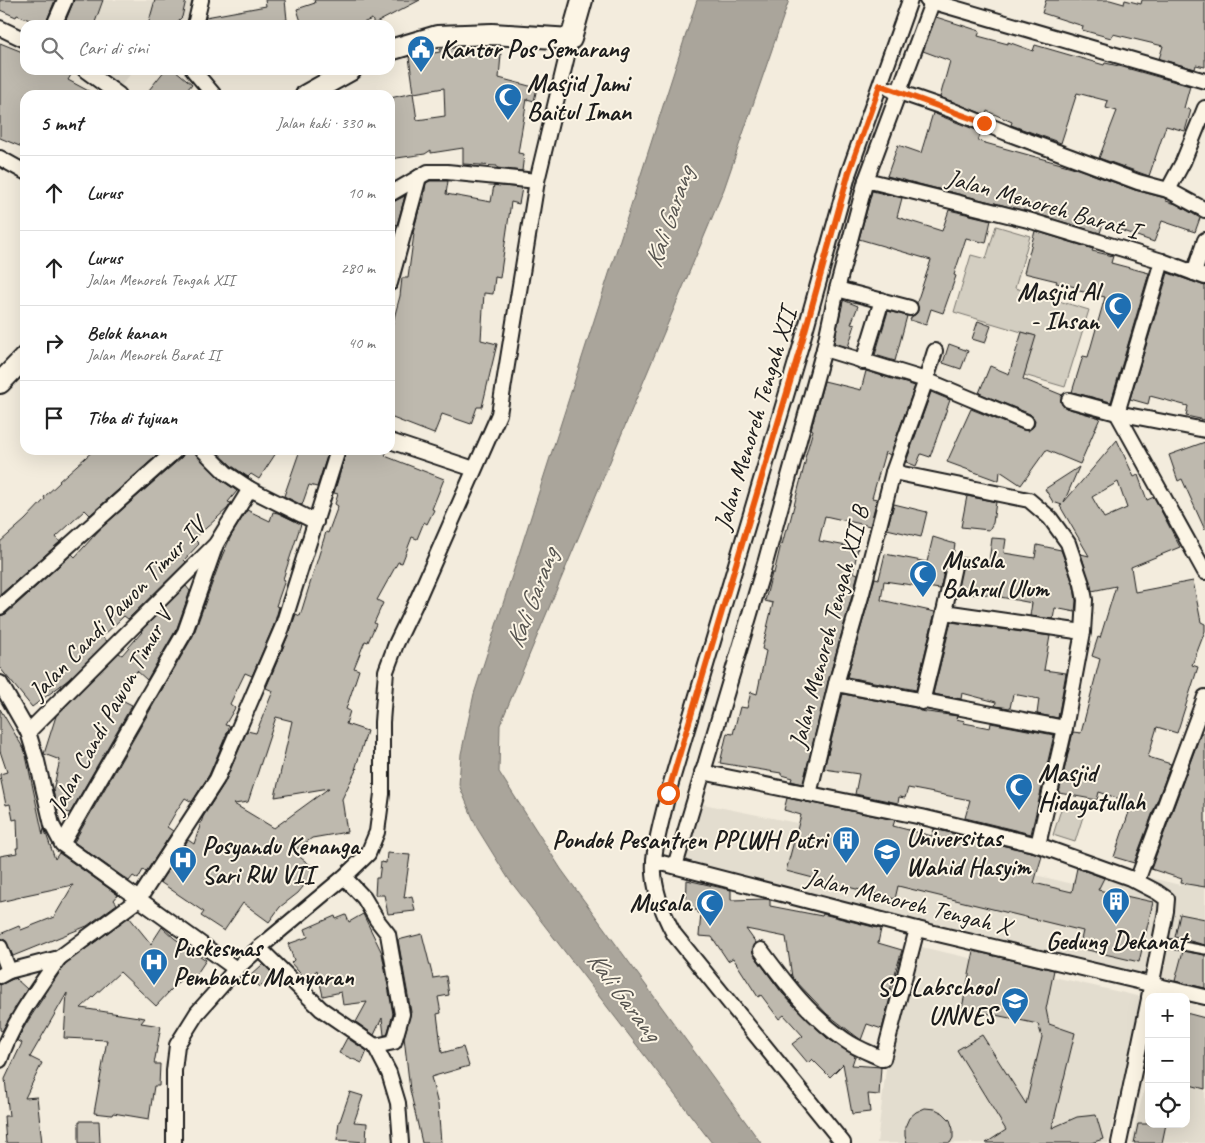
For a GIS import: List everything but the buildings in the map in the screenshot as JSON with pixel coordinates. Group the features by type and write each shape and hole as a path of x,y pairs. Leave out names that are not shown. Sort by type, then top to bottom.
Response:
{"main road":[{"path":"395,49 437,36 492,34 570,38 582,0"},
{"path":"315,90 342,75"},
{"path":"2,379 20,362"}],"street":[{"path":"56,20 65,0"},
{"path":"197,20 201,0"},
{"name":"Jalan Menoreh Tengah XII","path":"843,1143 674,934 660,903 655,882 654,860 668,793 802,342 849,172 910,0"},
{"path":"675,866 769,550 824,350 837,289 866,180 931,1 1205,80"},
{"path":"0,28 20,38"},
{"path":"174,1143 174,1072 177,1045 197,1013 236,969 344,877 368,854 377,832 382,794 382,722 386,671 396,644 499,414 536,181 570,38"},
{"path":"93,75 112,90"},
{"path":"196,75 210,90"},
{"path":"880,85 1129,178 1168,190 1205,210"},
{"path":"1168,190 1183,162 1205,108"},
{"path":"0,158 20,169"},
{"path":"395,191 428,172 447,172 536,181"},
{"path":"395,264 419,177"},
{"name":"Jalan Menoreh Barat I","path":"866,180 1028,220 1162,261 1200,275"},
{"path":"1200,275 1205,240"},
{"path":"1162,261 1118,413 1205,572"},
{"path":"837,289 910,308"},
{"path":"863,362 882,300"},
{"path":"824,350 926,380 1026,422"},
{"name":"Jalan Menoreh Tengah XII B","path":"809,794 836,684 862,594 893,472 935,351"},
{"path":"1069,400 1118,413 1205,430"},
{"path":"395,443 474,469"},
{"path":"0,607 170,455"},
{"path":"207,455 226,473 250,489 316,522"},
{"path":"0,1060 6,1042 27,1005 59,958 139,899 217,779 282,628 336,455"},
{"path":"893,472 1029,500 1050,518 1068,543 1082,584 1084,600 1083,632 1065,728 1038,845"},
{"name":"Jalan Candi Pawon Timur IV","path":"28,732 216,544 250,489"},
{"name":"Jalan Candi Pawon Timur V","path":"62,844 185,632 216,544"},
{"path":"922,702 954,566"},
{"path":"944,612 1083,632"},
{"path":"0,682 28,732 38,760 52,825 62,844 236,969"},
{"path":"836,684 1065,728"},
{"path":"1138,881 1200,727 1205,697"},
{"path":"702,772 931,819 1038,845 1138,881 1167,900 1161,942 1150,993"},
{"name":"Jalan Menoreh Tengah X","path":"654,860 918,929 1150,993"},
{"path":"344,877 364,898 388,934 402,1014 394,1042 374,1046"},
{"path":"761,950 788,987 810,1012 845,1040 882,1059 918,929"},
{"path":"0,947 4,974 59,958"},
{"path":"259,948 321,1009 374,1046 389,1073 398,1103 401,1143"},
{"name":"Jalan Menoreh Tengah X","path":"1190,996 1205,997"},
{"path":"1119,1143 1145,1017"}],"lane":[{"path":"1161,942 1205,950"}],"shaded area":[{"path":"69,0 192,0 189,20 62,20"},
{"path":"103,75 130,75 120,87"},
{"path":"996,226 1030,236 1015,288 1089,310 1065,387 1024,375 1035,336 954,312 971,255 986,259"},
{"name":"Universitas Wahid Hasyim","path":"1205,770 1205,991 682,862 698,803 921,848 1098,890 1106,867 1180,885"},
{"path":"1064,800 1086,807 1075,842 1053,835"},
{"name":"SD Labschool UNNES","path":"917,946 1142,997 1108,1143 877,1143 888,1052"},
{"path":"1190,1064 1205,1067 1205,1143 1131,1143 1145,1085 1145,1128 1190,1128"}],"water":[{"name":"Kali Garang","path":"697,0 789,0 724,189 500,725 499,772 561,869 761,1143 712,1143 508,878 477,828 459,785 461,754 474,694"}],"place":[{"name":"Kantor Pos Semarang","path":"421,73"},
{"name":"Masjid Jami Baitul Iman","path":"508,121"},
{"name":"Masjid Al - Ihsan","path":"1118,330"},
{"name":"Musala Bahrul Ulum","path":"923,598"},
{"name":"Masjid Hidayatullah","path":"1019,811"},
{"name":"Pondok Pesantren PPLWH Putri","path":"846,864"},
{"name":"Universitas Wahid Hasyim","path":"887,876"},
{"name":"Posyandu Kenanga Sari RW VII","path":"183,884"},
{"name":"Gedung Dekanat","path":"1116,925"},
{"name":"Musala","path":"710,927"},
{"name":"Puskesmas Pembantu Manyaran","path":"154,986"},
{"name":"SD Labschool UNNES","path":"1015,1025"}],"route":[{"path":"668,793 802,342 849,172 880,85 984,123"}]}
